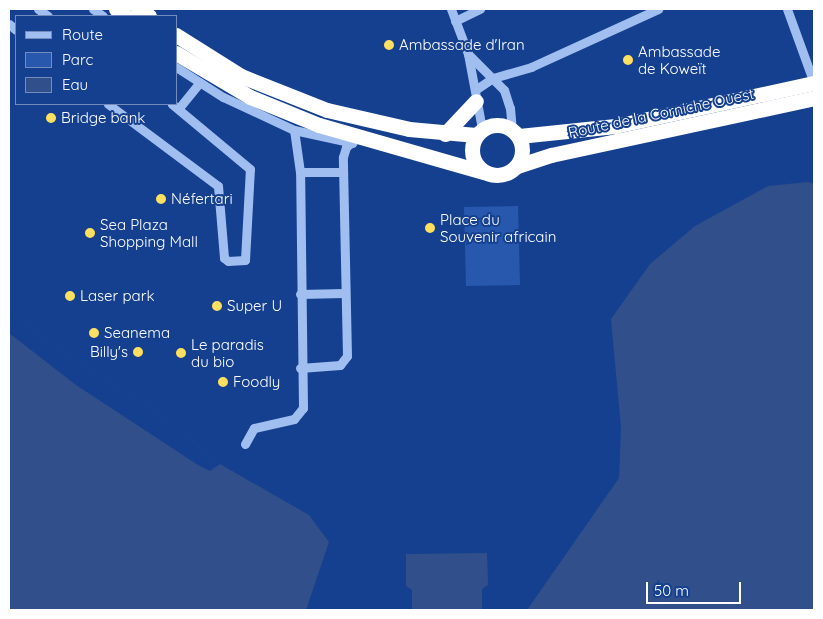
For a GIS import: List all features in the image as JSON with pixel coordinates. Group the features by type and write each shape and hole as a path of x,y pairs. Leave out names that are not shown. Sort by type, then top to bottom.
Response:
{"highway":[{"path":"178,37 209,58 274,91 328,110 378,123 444,134 479,132 497,124 515,133 522,152 517,166 504,175 483,172 368,140 259,102 178,54"},
{"name":"Route de la Corniche Ouest","path":"515,133 615,126 814,83"},
{"path":"444,134 476,95"},
{"name":"Route de la Corniche Ouest","path":"517,166 551,155 814,98"},
{"path":"479,132 472,142 473,159 483,172"}],"street":[{"path":"451,9 468,54 476,95 479,132"},
{"path":"455,21 480,9"},
{"path":"476,95 493,78 531,67 658,9"},
{"path":"787,9 814,83"},
{"path":"468,54 493,78 508,100 515,133"},
{"path":"178,68 223,97 294,130 351,143 368,140"},
{"path":"178,103 200,82"},
{"path":"109,105 218,186 224,258 228,261 245,260 250,169 175,106"},
{"path":"245,444 254,428 300,415 302,408 300,368 300,172 294,130"},
{"path":"300,368 345,362 343,172 344,152 351,143"},
{"path":"300,172 343,172"},
{"path":"300,294 344,292"}],"green space":[{"path":"518,206 520,285 466,286 464,207"}],"water":[{"path":"808,182 814,184 814,610 527,610 619,478 621,428 611,319 650,264 695,226 768,186"},
{"path":"9,312 66,354 150,407 220,464 309,515 329,542 306,610 9,610"},
{"path":"487,553 488,585 482,589 482,610 412,610 412,590 406,586 406,554"}],"pier":[{"path":"9,312 66,354 150,407 220,464 210,471 198,465 76,385 9,333"}],"place":[{"name":"Ambassade d'Iran","path":"389,45"},
{"name":"Ambassade de Koweït","path":"628,60"},
{"name":"Bridge bank","path":"51,118"},
{"name":"Néfertari","path":"161,199"},
{"name":"Place du Souvenir africain","path":"430,228"},
{"name":"Sea Plaza Shopping Mall","path":"90,233"},
{"name":"Laser park","path":"70,296"},
{"name":"Super U","path":"217,306"},
{"name":"Seanema","path":"94,333"},
{"name":"Billy's","path":"138,352"},
{"name":"Le paradis du bio","path":"181,353"},
{"name":"Foodly","path":"223,382"}]}
